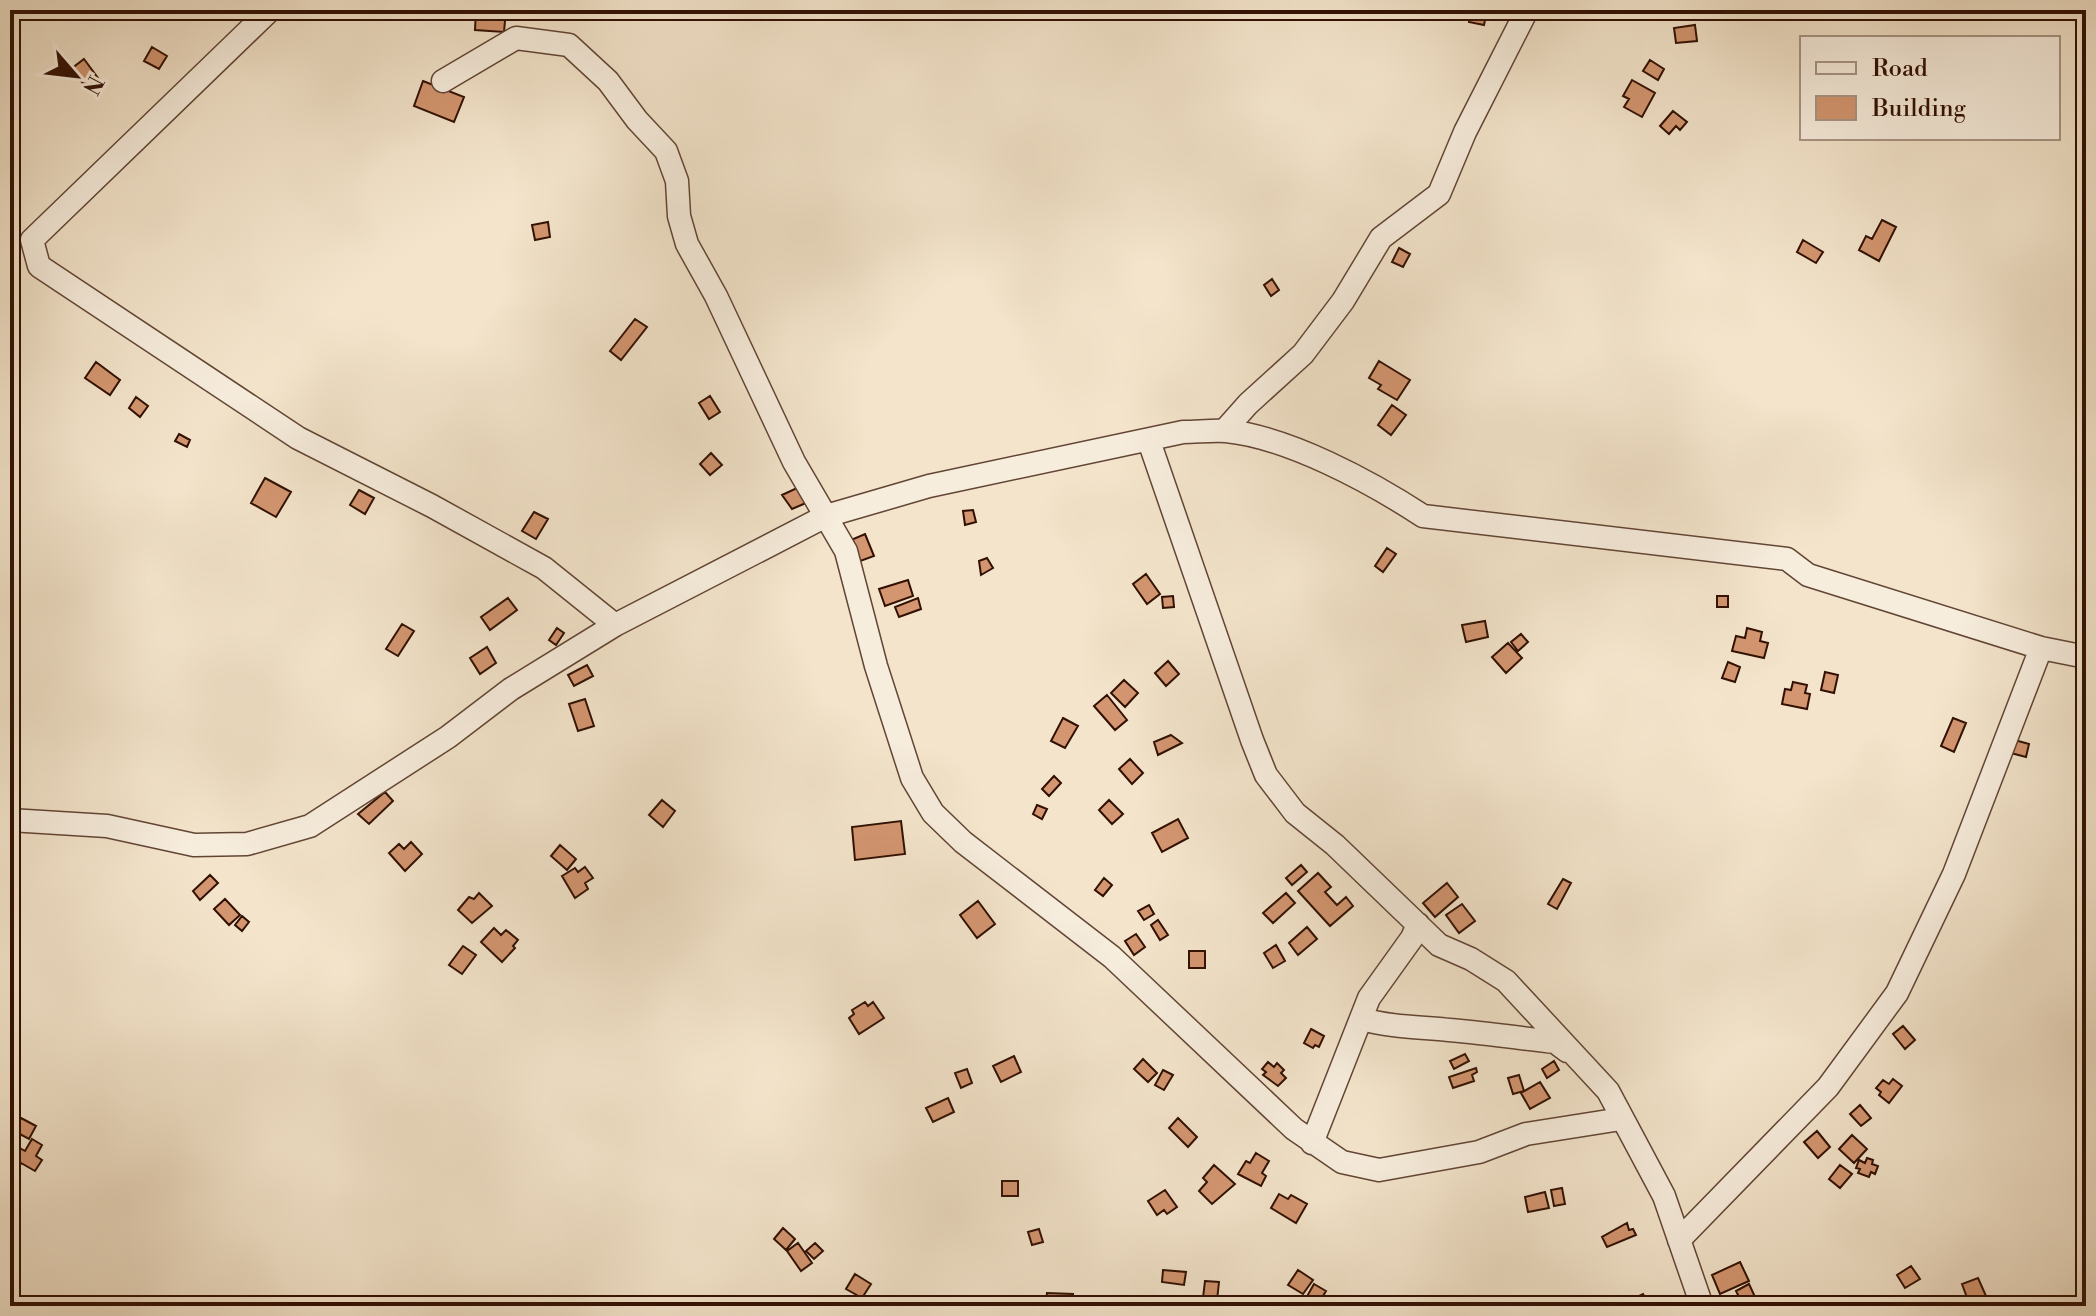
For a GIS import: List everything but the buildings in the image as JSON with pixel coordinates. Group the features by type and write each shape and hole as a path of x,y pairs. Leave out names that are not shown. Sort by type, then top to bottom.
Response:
{"street":[{"path":"1224,431 1248,404 1303,354 1343,301 1381,238 1439,194 1465,132 1527,10"},
{"path":"269,11 32,240 39,266 298,438 432,506 544,568 615,625"},
{"path":"443,81 516,38 569,45 608,81 637,120 666,151 677,181 679,216 687,244 716,296 794,462 846,551 876,666 912,778 933,813 963,842 1112,957 1294,1129 1342,1162 1379,1170 1479,1152 1526,1134 1621,1119"},
{"path":"10,820 107,826 194,845 247,844 268,840 310,826 448,737 511,689 615,625 826,516 929,486 1183,432 1224,431 1271,439 1382,489 1423,516 1787,559 1808,575 2041,648 2086,657"},
{"path":"1149,441 1266,775 1295,813 1335,845 1439,945 1471,959 1506,981 1608,1091 1664,1196 1702,1306"},
{"path":"1679,1240 1828,1087 1897,993 1954,874 2041,648"},
{"path":"1312,1143 1369,998 1412,938 1418,924"},
{"path":"1362,1019 1388,1027 1399,1025 1555,1042 1574,1056"}]}
